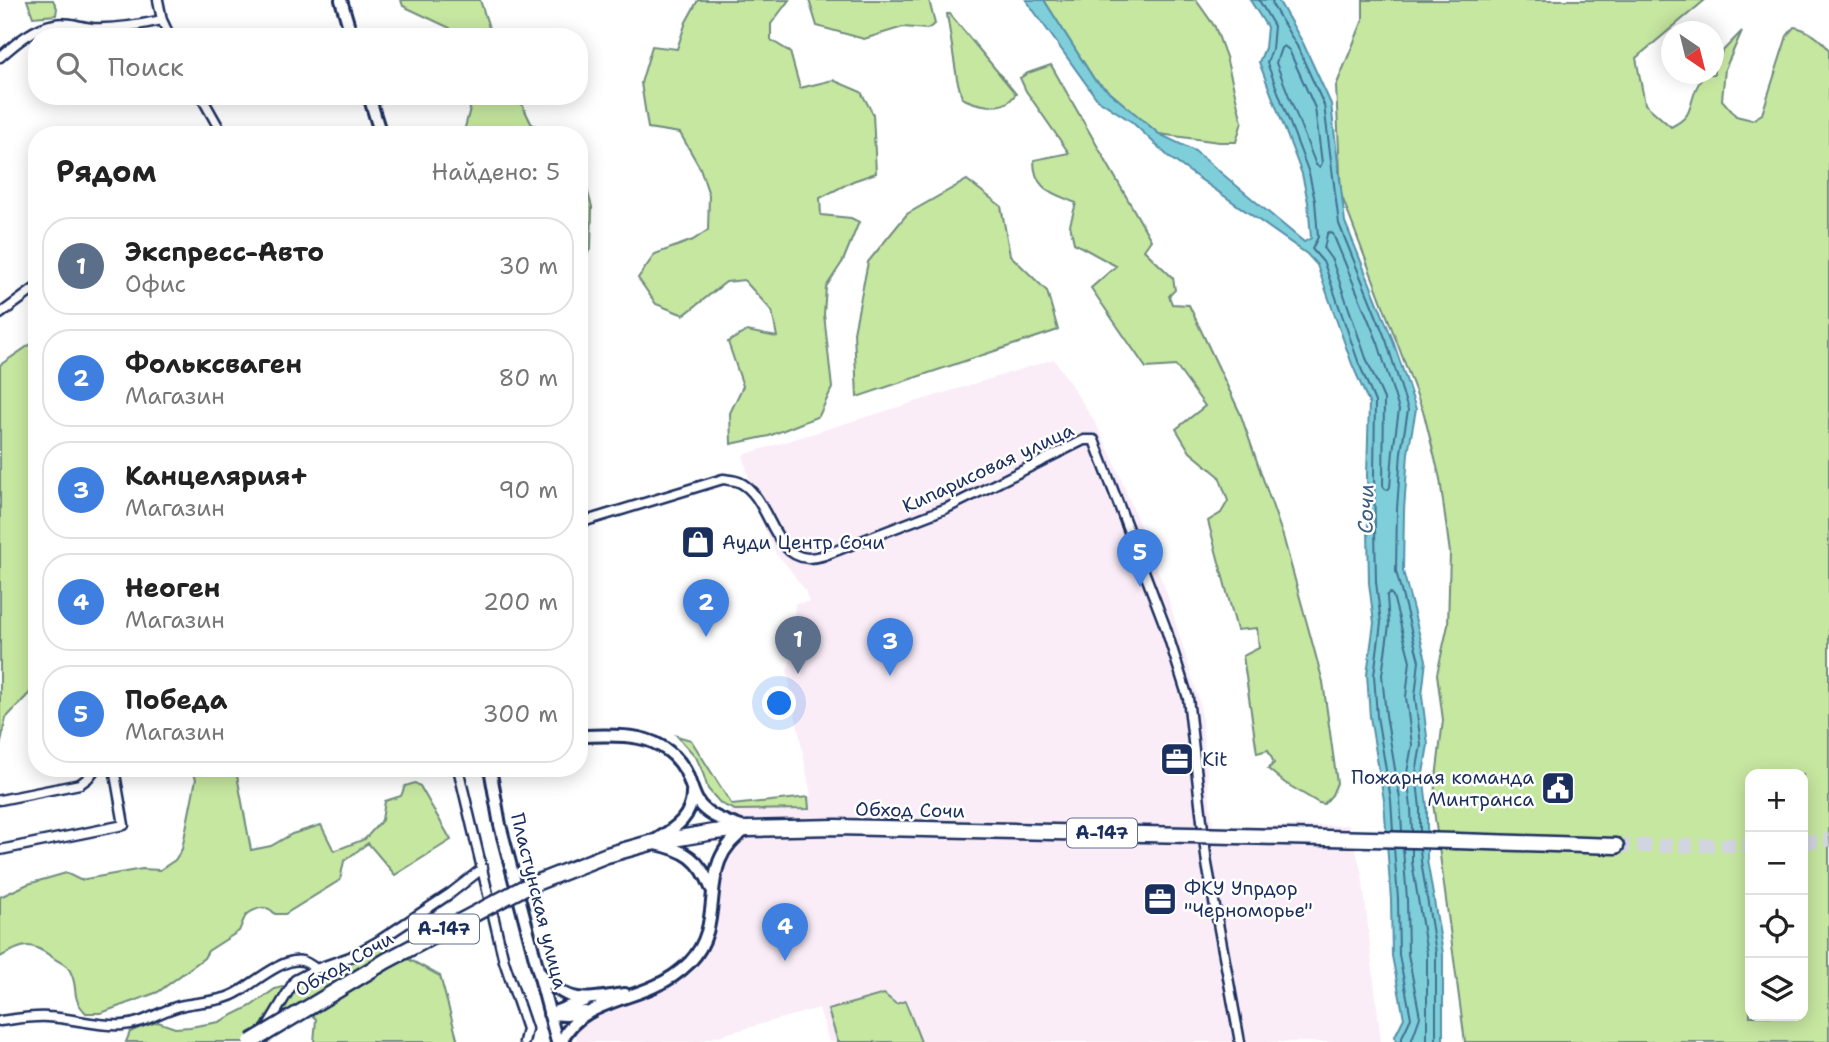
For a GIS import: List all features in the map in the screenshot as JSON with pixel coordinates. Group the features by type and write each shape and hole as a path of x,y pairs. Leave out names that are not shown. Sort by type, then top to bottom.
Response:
{"highway":[{"name":"Обход Сочи","path":"251,1042 386,961 523,888 607,855 650,843 714,832 836,827 1616,846"}],"main road":[{"path":"341,0 349,28"},
{"path":"372,105 378,126"},
{"name":"А-147","path":"588,736 641,738 664,748 682,765 696,799 706,811 747,829"},
{"name":"Пластунская улица","path":"492,777 500,825 556,1042"},
{"path":"493,786 496,777"},
{"name":"А-147","path":"650,843 681,823 689,813 692,788"},
{"path":"712,891 714,874 723,852 747,829"},
{"path":"550,1014 638,992 667,981 684,969 704,942 710,927 713,899 707,877 693,859 674,848 650,843"},
{"path":"538,970 559,992 588,1005"},
{"path":"562,1042 588,1005"}],"street":[{"path":"158,0 166,28"},
{"path":"103,28 163,20"},
{"path":"45,28 63,23 89,28"},
{"path":"0,57 28,35"},
{"path":"206,105 218,126"},
{"path":"0,314 28,294"},
{"name":"Кипарисовая улица","path":"588,520 723,480 733,480 742,483 757,499 786,548 804,558 811,558 947,508 1084,440 1094,440 1165,626 1188,698 1203,831 1240,1042"},
{"path":"0,800 80,784 89,777"},
{"path":"0,850 124,825 116,777"},
{"path":"460,777 504,961 527,1029 524,1042"},
{"path":"258,1042 295,980 377,942 443,899 483,868"},
{"path":"0,1021 46,1016 125,1026 177,1006 232,996 274,968 289,962 303,961 316,969"}],"shaded area":[{"path":"1054,359 1095,422 1113,459 1166,591 1200,703 1213,827 1349,825 1362,873 1381,1042 829,1042 819,1008 697,1042 577,1042 574,1028 686,970 710,938 710,865 732,805 811,796 787,670 791,660 795,603 809,602 805,590 776,554 758,513 743,455"}],"green space":[{"path":"27,0 53,0 57,8 56,15 33,17"},
{"path":"401,0 480,0 489,28 450,28 403,6"},
{"path":"698,0 789,0 771,24 771,40 790,52 800,88 833,80 861,92 873,114 876,173 820,198 821,215 851,218 859,222 843,261 826,287 824,314 832,388 819,416 769,436 731,444 730,413 743,386 728,342 747,331 777,337 772,311 744,280 726,282 684,315 656,304 638,278 655,254 693,240 708,230 709,195 700,168 680,133 648,128 641,83 652,46 677,49 686,22"},
{"path":"809,0 929,0 935,24 927,29 903,27 864,39 817,26"},
{"path":"1044,0 1196,0 1215,27 1226,57 1242,122 1236,142 1159,134 1094,79"},
{"path":"1363,0 1705,0 1680,21 1661,21 1661,37 1636,58 1645,104 1671,127 1686,115 1698,84 1724,84 1722,100 1736,116 1752,120 1762,114 1787,36 1794,27 1813,35 1829,50 1829,1042 1465,1042 1433,803 1443,720 1437,674 1448,625 1450,553 1440,479 1424,414 1341,194 1336,86 1363,20"},
{"path":"947,14 950,14 1016,94 1008,102 991,106 962,98"},
{"path":"1742,31 1725,69 1724,79 1724,50"},
{"path":"1051,65 1151,240 1144,250 1173,278 1175,290 1169,296 1172,304 1189,305 1240,413 1283,536 1323,682 1337,783 1324,804 1285,783 1268,769 1274,763 1268,750 1257,753 1243,656 1259,648 1257,628 1237,630 1208,521 1221,513 1228,501 1219,476 1190,452 1176,429 1205,406 1176,366 1146,368 1091,288 1116,266 1074,243 1070,225 1076,203 1046,189 1037,178 1034,160 1069,153 1020,78"},
{"path":"471,105 522,105 535,126 465,126"},
{"path":"967,180 1001,206 1010,255 1047,291 1058,330 857,397 854,332 868,262 907,214"},
{"path":"588,193 592,207 591,248 588,252"},
{"path":"28,346 28,695 6,718 0,747 0,365"},
{"path":"677,736 691,740 732,805 808,797 809,809 735,810 721,804 708,789 696,757"},
{"path":"195,777 237,777 251,850 271,846 292,834 321,825 334,851 365,839 382,820 385,801 401,796 405,786 415,783 420,786 451,840 395,875 368,843 344,861 340,880 285,914 275,914 267,908 253,911 245,917 239,931 208,951 204,958 158,992 101,1013 86,1013 76,998 68,968 40,949 22,947 0,957 0,897 28,884 66,873 80,880 142,869 160,870 175,860 182,849"},
{"path":"377,942 440,976 458,1042 314,1042 316,1019 310,1014 268,1042 126,1042 130,1032 158,1022 175,1028 219,1022 251,1006 275,989 310,980 350,961"},
{"path":"884,994 896,1004 905,1001 921,1042 838,1042 828,1010"}],"water":[{"path":"1026,0 1044,0 1094,79 1159,134 1195,151 1304,242 1311,238 1302,174 1259,62 1265,48 1267,27 1250,0 1278,0 1303,43 1331,104 1345,222 1392,338 1416,409 1408,453 1403,571 1426,660 1422,696 1428,745 1423,773 1427,807 1427,860 1443,953 1443,1042 1396,1042 1395,1036 1404,1018 1392,956 1384,800 1370,717 1367,674 1374,623 1369,583 1369,403 1352,364 1317,265 1307,254 1170,158 1132,122 1097,99"}],"tunnel":[{"path":"1808,842 1829,840"},
{"path":"1616,846 1745,845"}],"place":[{"name":"Ауди Центр Сочи","path":"698,542"},
{"name":"Победа","path":"1140,587"},
{"name":"Фольксваген","path":"706,637"},
{"name":"Экспресс-Авто","path":"798,674"},
{"name":"Канцелярия+","path":"890,676"},
{"name":"Kit","path":"1177,759"},
{"name":"Пожарная команда Минтранса","path":"1558,788"},
{"name":"ФКУ Упрдор \"Черноморье\"","path":"1160,899"},
{"name":"Неоген","path":"785,961"}],"water label":[{"name":"Сочи","path":"1366,509"}]}
